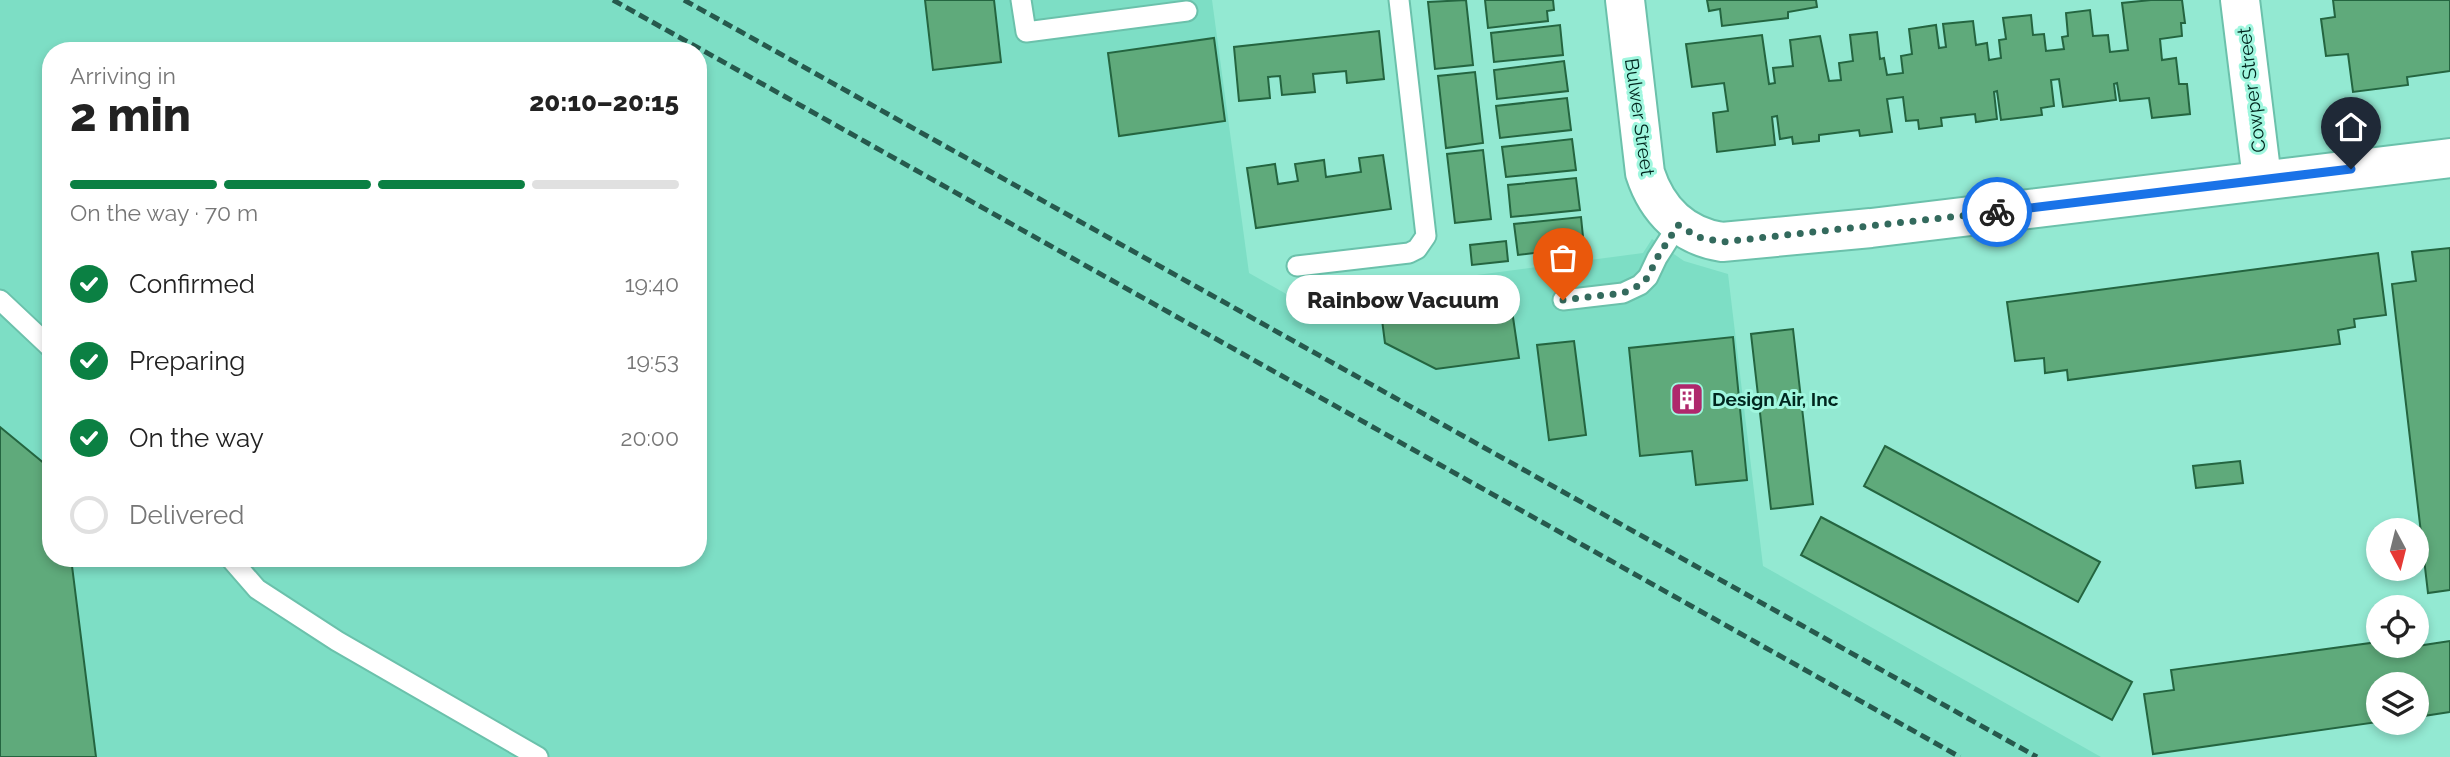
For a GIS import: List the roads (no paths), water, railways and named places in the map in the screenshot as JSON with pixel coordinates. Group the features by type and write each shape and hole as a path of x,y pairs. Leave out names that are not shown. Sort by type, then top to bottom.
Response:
{"street":[{"name":"Bulwer Street","path":"1625,0 1645,173 1656,198 1678,225"},
{"name":"Cowper Street","path":"2240,0 2262,179"},
{"path":"1678,225 1698,237 1722,242 1871,228 2450,158"}],"lane":[{"path":"1021,0 1026,32 1187,11"},
{"path":"1297,266 1409,253 1417,249 1426,236 1399,0"},
{"path":"1563,300 1623,293 1640,285 1648,277 1678,225"},
{"path":"0,300 42,340"},
{"path":"238,567 257,589 337,641 538,757"}],"railway":[{"path":"613,0 688,42"},
{"path":"684,0 2037,757"},
{"path":"707,53 1960,757"}],"place":[{"name":"Rainbow Vacuum","path":"1563,300"},
{"name":"Design Air, Inc","path":"1687,399"}]}
